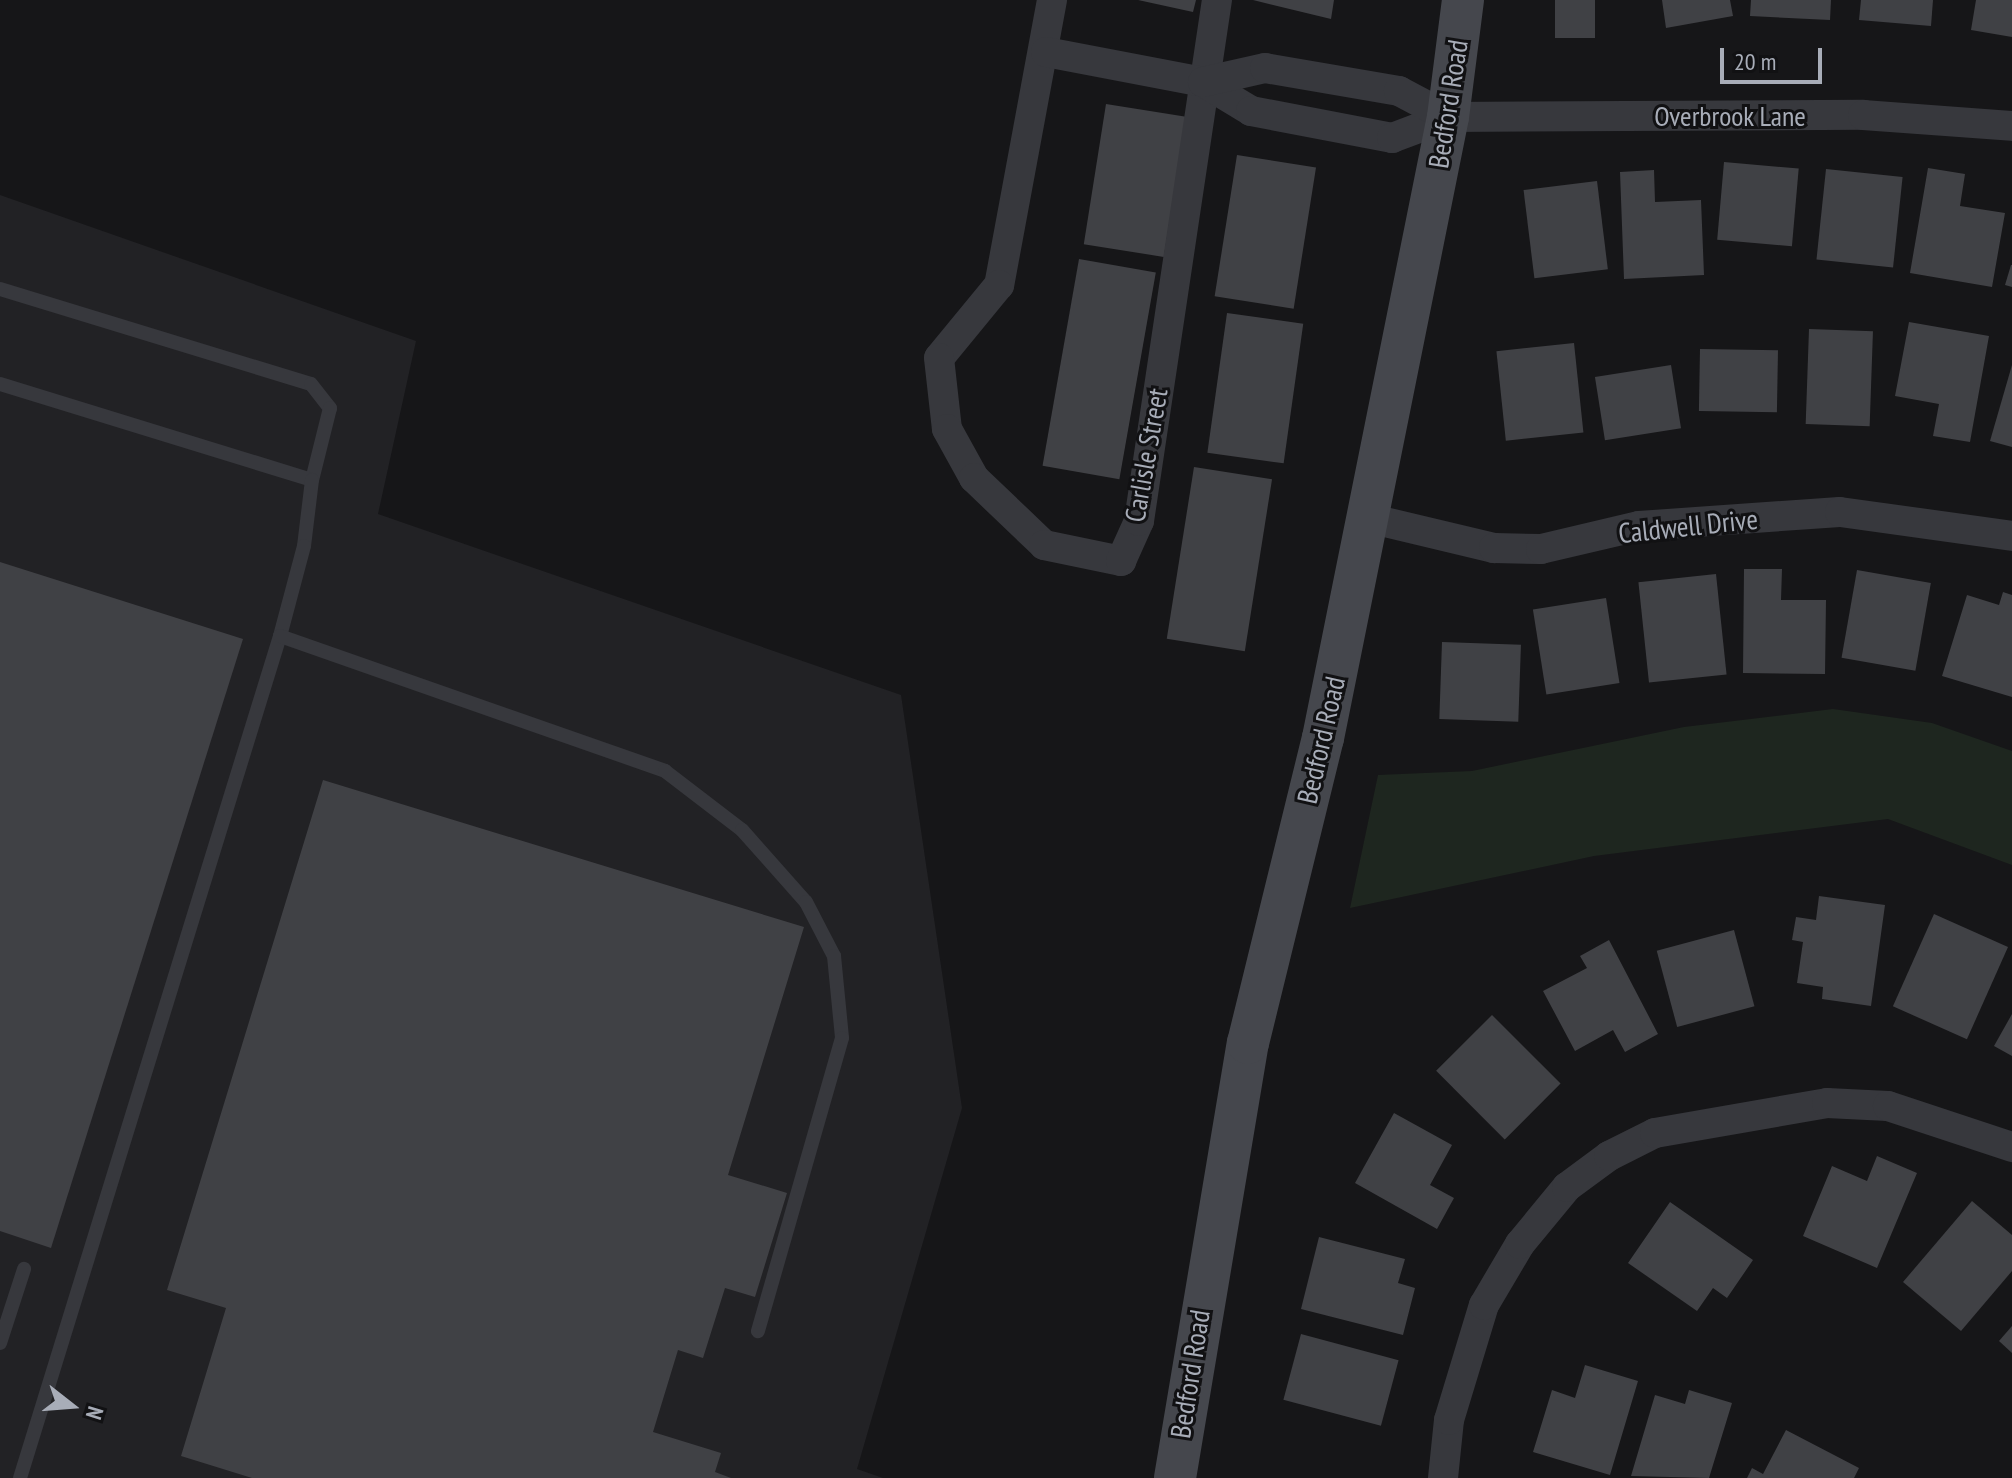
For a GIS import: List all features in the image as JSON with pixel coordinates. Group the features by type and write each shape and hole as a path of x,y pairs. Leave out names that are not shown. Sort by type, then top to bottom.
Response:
{"main road":[{"name":"Bedford Road","path":"1175,1478 1248,1043 1368,518 1448,117 1463,0"}],"street":[{"name":"Carlisle Street","path":"1052,0 1046,52 999,285 939,358 947,429 974,478 1044,545 1121,561 1139,521 1217,0"},
{"name":"Overbrook Lane","path":"1046,52 1203,82 1251,111 1392,138 1448,117 1863,115 2012,126"},
{"name":"Overbrook Lane","path":"1203,82 1265,68 1399,91 1448,117"},
{"name":"Caldwell Drive","path":"1368,518 1494,548 1541,549 1639,526 1840,512 2012,536"},
{"path":"1443,1478 1449,1420 1484,1305 1520,1244 1567,1187 1609,1156 1655,1133 1827,1103 1888,1106 2012,1147"}],"lane":[{"path":"0,289 311,384 330,408 312,480 304,546 280,636 20,1478"},
{"path":"0,384 312,480"},
{"path":"280,636 665,771 742,830 806,902 834,956 842,1038 758,1331"},
{"path":"0,1343 24,1269"}],"shaded area":[{"path":"0,195 416,341 378,514 901,695 962,1108 857,1469 883,1478 0,1478"},
{"path":"1833,709 1932,723 2012,751 2012,865 1888,819 1594,856 1350,908 1378,775 1472,771 1684,727"}],"building":[{"path":"1138,0 1196,0 1193,12"},
{"path":"1253,0 1334,0 1331,19"},
{"path":"1555,0 1595,0 1595,38 1555,38"},
{"path":"1662,0 1730,0 1733,16 1666,28"},
{"path":"1751,0 1831,0 1830,20 1750,16"},
{"path":"1861,0 1933,0 1931,26 1859,20"},
{"path":"1976,0 2012,0 2012,37 1971,30"},
{"path":"1106,104 1186,117 1164,257 1084,244"},
{"path":"1237,155 1316,168 1294,309 1215,296"},
{"path":"1724,162 1799,169 1792,246 1717,240"},
{"path":"1928,168 1965,174 1960,206 2005,213 1992,287 1910,273"},
{"path":"1826,169 1903,177 1893,268 1816,260"},
{"path":"1654,170 1655,202 1701,200 1704,275 1624,279 1620,172"},
{"path":"1597,181 1608,269 1534,278 1524,190"},
{"path":"1079,259 1156,273 1119,479 1043,466"},
{"path":"2012,265 2012,287 2005,285"},
{"path":"1227,313 1303,324 1284,463 1207,453"},
{"path":"1909,322 1989,336 1970,442 1933,436 1939,404 1895,396"},
{"path":"1809,329 1873,331 1870,426 1806,424"},
{"path":"1574,343 1583,433 1506,441 1496,351"},
{"path":"1700,349 1778,350 1777,412 1699,411"},
{"path":"1671,365 1681,428 1605,440 1595,377"},
{"path":"2012,365 2012,447 1990,441"},
{"path":"1194,467 1272,479 1245,651 1167,639"},
{"path":"0,562 243,639 51,1248 0,1231"},
{"path":"1744,569 1782,569 1781,600 1826,600 1825,674 1743,673"},
{"path":"1857,570 1931,583 1915,671 1842,658"},
{"path":"1716,574 1727,674 1649,683 1638,582"},
{"path":"2003,592 2012,595 2012,697 1942,676 1967,595 1999,605"},
{"path":"1606,598 1619,683 1546,695 1533,610"},
{"path":"1442,642 1521,645 1518,722 1439,719"},
{"path":"323,780 804,927 728,1175 787,1193 755,1297 725,1288 703,1358 678,1350 653,1432 721,1453 715,1472 731,1478 252,1478 181,1456 226,1308 167,1290"},
{"path":"1819,896 1885,905 1871,1006 1822,999 1823,987 1797,983 1803,942 1792,940 1796,917 1816,920"},
{"path":"1934,914 2008,947 1967,1039 1893,1006"},
{"path":"1734,930 1754,1006 1677,1027 1657,951"},
{"path":"1609,940 1658,1034 1625,1052 1613,1030 1575,1051 1543,991 1587,968 1580,956"},
{"path":"2012,1014 2012,1056 1994,1046"},
{"path":"1492,1015 1561,1084 1505,1139 1436,1071"},
{"path":"1394,1113 1452,1145 1430,1185 1454,1198 1437,1229 1355,1183"},
{"path":"1877,1156 1917,1173 1877,1268 1803,1236 1832,1166 1867,1181"},
{"path":"1972,1201 2012,1235 2012,1271 1961,1331 1903,1282"},
{"path":"1670,1202 1753,1260 1727,1298 1713,1288 1697,1311 1628,1263"},
{"path":"1319,1237 1405,1259 1398,1283 1415,1288 1403,1335 1301,1309"},
{"path":"2012,1326 2012,1353 1999,1341"},
{"path":"1301,1334 1399,1360 1381,1426 1283,1400"},
{"path":"1585,1365 1638,1381 1610,1475 1533,1452 1552,1390 1575,1398"},
{"path":"1689,1390 1732,1403 1709,1478 1631,1476 1655,1395 1685,1404"},
{"path":"1786,1430 1859,1468 1854,1478 1747,1478 1752,1468 1763,1474"}]}
